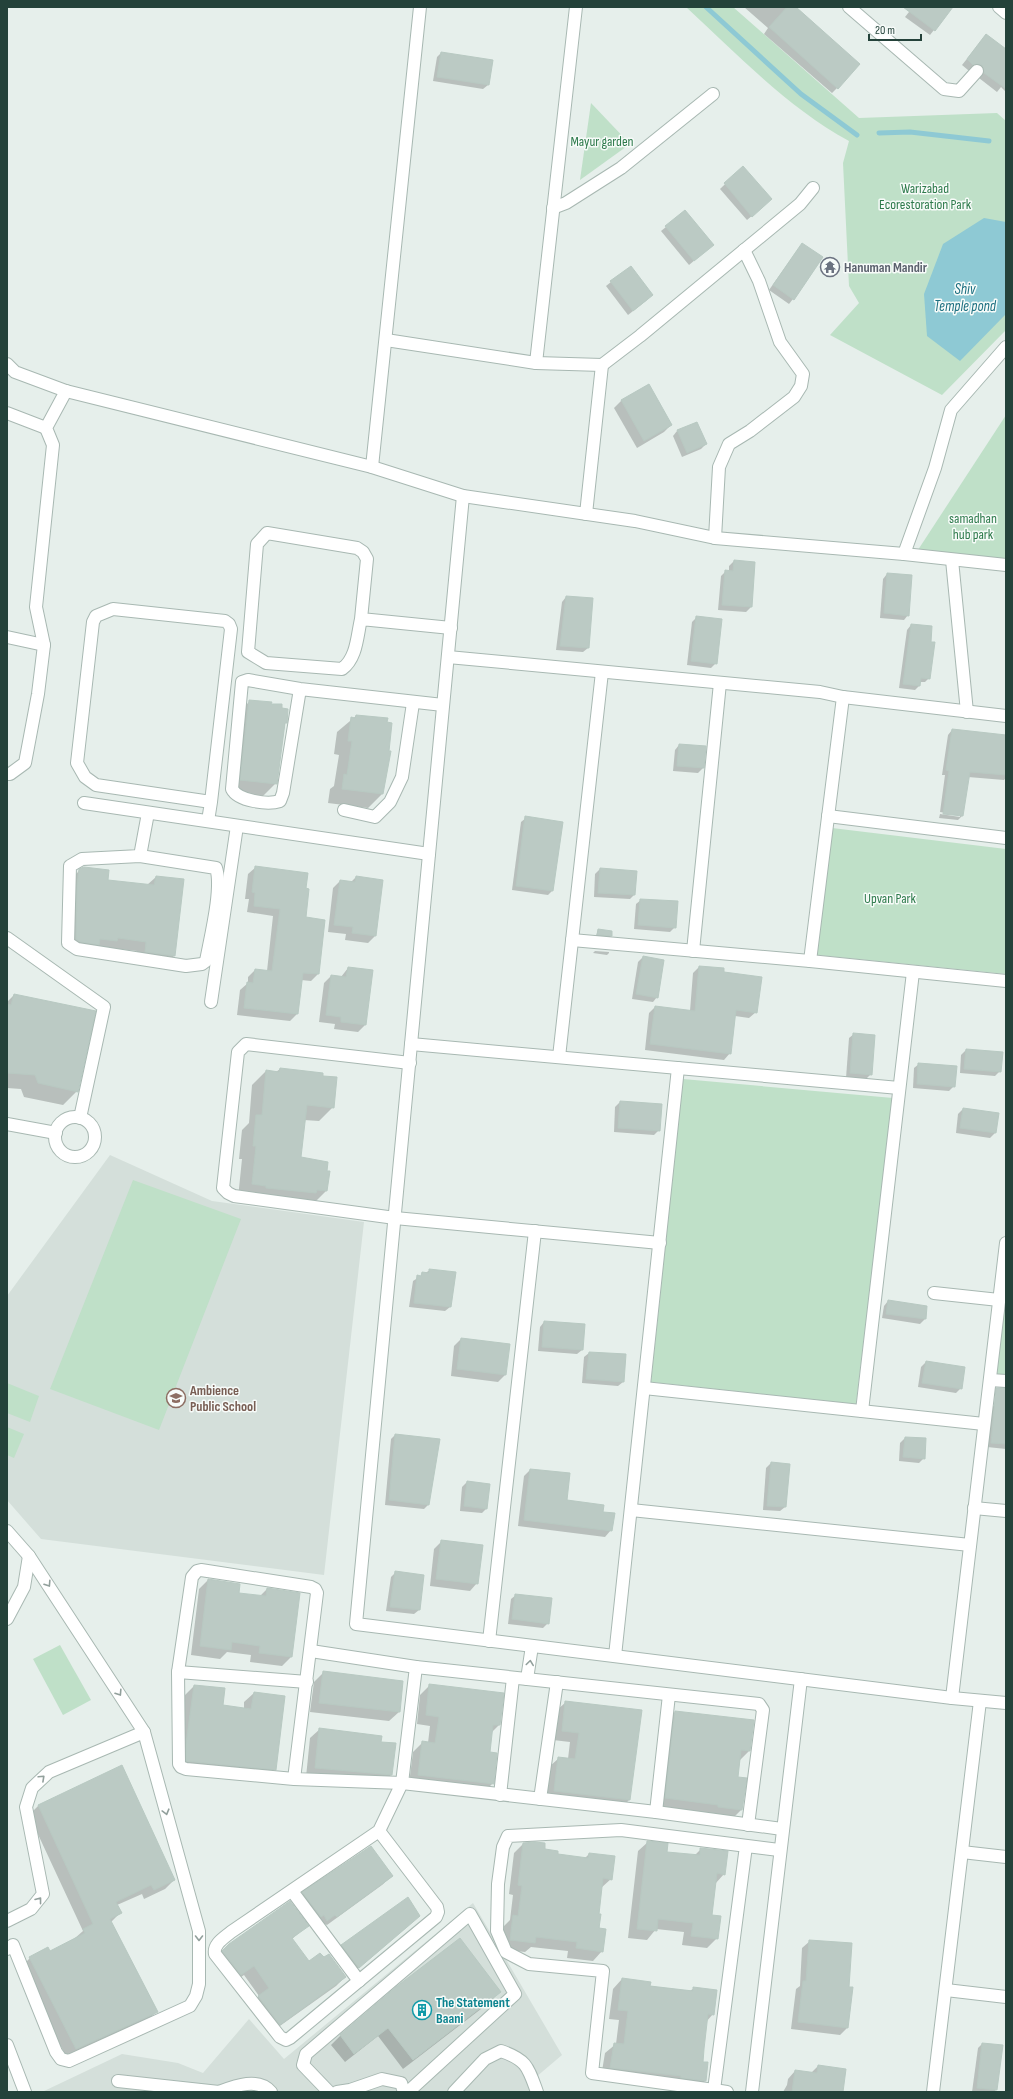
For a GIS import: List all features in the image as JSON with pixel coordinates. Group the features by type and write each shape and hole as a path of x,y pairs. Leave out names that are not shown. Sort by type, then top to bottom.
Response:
{"street":[{"path":"372,467 420,7"},
{"path":"536,363 576,7"},
{"path":"849,7 944,89 959,91 977,71"},
{"path":"999,7 1006,13"},
{"path":"553,208 566,203 621,168 713,94"},
{"path":"386,340 536,363 602,365 640,336 800,204 813,188"},
{"path":"715,538 719,467 729,444 750,431 794,398 801,386 803,374 780,342 759,281 744,250"},
{"path":"904,554 935,468 951,410 1006,346"},
{"path":"7,364 15,372 66,391 372,467 463,496 635,521 715,538 904,554 1006,565"},
{"path":"586,514 602,365"},
{"path":"46,428 66,391"},
{"path":"7,413 46,428 53,445 36,607 44,645 38,694 25,763 10,774 7,774"},
{"path":"463,496 356,1624 801,1680 1006,1703"},
{"path":"268,533 357,548 363,552 367,559 361,619 354,654 350,663 342,669 266,663 258,660 248,652 256,544 268,533"},
{"path":"952,560 966,712"},
{"path":"208,821 211,802 231,629 229,624 225,621 113,609 96,616 93,622 77,763 82,772 96,785 211,802"},
{"path":"361,619 451,628"},
{"path":"7,637 44,645"},
{"path":"448,657 820,692 843,697 1006,716"},
{"path":"559,1057 602,672"},
{"path":"300,689 283,793 280,801 273,803 239,797 232,789 242,682 248,680 300,689 413,703 443,705"},
{"path":"693,951 720,683"},
{"path":"810,961 843,697"},
{"path":"344,810 375,817 390,802 402,777 413,703"},
{"path":"84,803 429,854"},
{"path":"140,856 148,812"},
{"path":"828,816 1006,838"},
{"path":"211,1002 236,826"},
{"path":"140,856 216,868 218,874 218,891 206,961 202,964 186,966 77,950 68,943 70,866 82,859 140,856"},
{"path":"7,938 104,1007 80,1118"},
{"path":"572,940 810,961 1006,981"},
{"path":"862,1411 913,972"},
{"path":"410,1062 246,1044 238,1052 223,1188 234,1196 395,1218 660,1243"},
{"path":"411,1044 900,1088"},
{"path":"615,1656 678,1068"},
{"path":"80,1118 91,1125 95,1137 91,1150 86,1154 73,1157 61,1151 55,1140 56,1133 58,1127 67,1119 80,1118"},
{"path":"7,1124 56,1133"},
{"path":"489,1641 535,1231"},
{"path":"952,1698 1006,1242"},
{"path":"934,1294 999,1300"},
{"path":"990,1380 1006,1381"},
{"path":"644,1388 984,1424"},
{"path":"974,1508 1006,1511"},
{"path":"631,1510 970,1545"},
{"path":"7,1531 29,1556 144,1732 199,1931 199,1984 190,2006 69,2061 61,2059 56,2052 13,1946 7,1949"},
{"path":"7,1619 24,1587 29,1556"},
{"path":"294,1780 308,1682 317,1593 315,1589 201,1570 192,1577 178,1672 178,1764 186,1770 294,1780 402,1783 656,1812 782,1829"},
{"path":"527,1679 532,1646"},
{"path":"311,1651 416,1667 759,1704 763,1710 748,1825"},
{"path":"379,1831 437,1906 438,1912 436,1918 286,2040 280,2037 215,1954 216,1944 231,1932 379,1831 402,1783 416,1667"},
{"path":"178,1672 308,1682"},
{"path":"500,1795 513,1678"},
{"path":"752,2092 779,1850 801,1680"},
{"path":"540,1799 557,1682"},
{"path":"656,1812 669,1695"},
{"path":"934,2092 980,1701"},
{"path":"7,1921 31,1909 43,1894 26,1807 32,1788 49,1772 144,1732"},
{"path":"727,2092 592,2073 603,1971 530,1964 506,1952 497,1931 498,1884 503,1847 508,1836 621,1830 779,1850"},
{"path":"714,2090 746,1846"},
{"path":"962,1852 1006,1857"},
{"path":"292,1891 359,1981"},
{"path":"329,2092 303,2065 306,2054 470,1914 515,1994 408,2092"},
{"path":"946,1990 1006,1997"},
{"path":"7,2046 25,2092"},
{"path":"454,2092 485,2059 501,2051 514,2056 528,2067 538,2092"},
{"path":"337,2092 350,2090 382,2079 401,2083 404,2092"},
{"path":"118,2081 219,2092 233,2087 256,2083 267,2087 271,2092"}],"shaded area":[{"name":"Ambience Public School","path":"110,1155 212,1201 364,1222 324,1575 41,1539 7,1500 7,1296"},
{"path":"473,1903 562,2055 529,2083 533,2092 42,2092 122,2054 178,2063 203,2073 249,2019 284,2059"}],"green space":[{"name":"Warizabad Ecorestoration Park","path":"686,7 733,7 859,118 997,113 1006,121 1006,330 942,395 830,335 859,303 849,286 843,163 849,141 805,113 784,96"},
{"name":"Mayur garden","path":"591,103 630,144 580,180"},
{"name":"samadhan hub park","path":"1006,415 1006,563 916,553"},
{"name":"Upvan Park","path":"832,828 1006,849 1006,974 817,955"},
{"path":"683,1079 893,1098 856,1404 651,1382"},
{"name":"Ambience Public School","path":"133,1180 241,1219 159,1430 50,1389"},
{"path":"1006,1293 1006,1377 996,1376"},
{"path":"7,1383 39,1396 30,1422 7,1413"},
{"path":"7,1427 24,1434 14,1458 7,1455"},
{"path":"60,1645 91,1700 63,1715 33,1659"}],"water":[{"name":"Shiv Temple pond","path":"984,218 1006,222 1006,314 960,361 927,336 924,294 943,244"}],"building":[{"path":"787,7 796,7 860,64 838,89 769,27"},
{"path":"903,7 953,7 935,31"},
{"path":"986,34 1006,49 1006,89 984,73 982,65 973,65 967,59"},
{"path":"441,52 493,60 489,85 437,77"},
{"path":"743,166 772,199 752,217 724,183"},
{"path":"685,210 714,245 694,261 665,226"},
{"path":"802,243 823,257 794,300 773,285"},
{"path":"631,266 653,295 633,311 610,281"},
{"path":"649,384 672,425 644,441 621,400"},
{"path":"697,422 707,444 687,453 677,430"},
{"path":"734,560 755,562 752,607 722,605 725,570 733,571"},
{"path":"887,573 912,575 909,616 884,613"},
{"path":"566,596 593,598 589,648 560,646"},
{"path":"696,616 722,619 717,664 691,661"},
{"path":"911,624 932,626 931,642 935,642 930,679 921,678 920,686 903,684"},
{"path":"249,700 272,702 271,704 282,704 282,708 288,709 277,784 240,780"},
{"path":"356,715 388,718 387,722 392,723 389,751 391,751 383,794 342,789 344,774 347,775 352,741 348,741 351,717 355,718"},
{"path":"952,729 1006,735 1006,775 970,772 963,816 943,814 949,771 946,770"},
{"path":"679,744 706,746 704,768 677,766"},
{"path":"525,816 563,822 553,891 516,886"},
{"path":"255,866 308,873 306,888 309,889 306,917 325,920 319,974 303,973 298,1014 244,1008 247,982 253,983 255,969 272,971 280,909 254,906 255,893 252,892"},
{"path":"84,867 109,870 108,880 154,885 156,876 184,879 175,956 145,952 146,942 118,938 117,941 100,939 99,945 80,942 76,939 77,886 79,869"},
{"path":"600,868 637,871 635,895 598,893"},
{"path":"356,876 383,880 376,936 352,933 353,927 334,925 340,880 355,882"},
{"path":"640,899 678,901 676,928 638,925"},
{"path":"598,929 612,931 612,936 597,935"},
{"path":"643,956 664,960 658,998 636,994"},
{"path":"699,966 724,968 724,972 762,977 757,1013 736,1010 731,1054 650,1044 655,1006 695,1011"},
{"path":"348,967 373,970 366,1025 341,1022 341,1017 326,1015 331,975 346,977"},
{"path":"14,994 96,1011 78,1092 38,1083 35,1075 7,1073 7,1004 11,1005"},
{"path":"853,1033 875,1035 872,1075 850,1073"},
{"path":"966,1049 1003,1052 1001,1072 964,1069"},
{"path":"918,1063 957,1066 955,1087 917,1084"},
{"path":"280,1068 323,1073 323,1076 337,1077 334,1108 307,1105 301,1157 328,1162 327,1171 330,1171 327,1191 317,1190 316,1193 266,1188 266,1186 252,1184 256,1146 253,1146 256,1115 262,1115 266,1070 279,1072"},
{"path":"620,1101 662,1104 660,1131 618,1128"},
{"path":"963,1108 999,1113 996,1133 960,1128"},
{"path":"429,1269 456,1272 451,1307 414,1303 417,1275 421,1276 422,1272 429,1273"},
{"path":"888,1300 927,1306 926,1319 886,1314"},
{"path":"544,1321 585,1324 583,1350 542,1347"},
{"path":"461,1338 510,1344 506,1375 457,1369"},
{"path":"589,1352 626,1354 624,1382 586,1379"},
{"path":"926,1361 965,1367 962,1389 922,1383"},
{"path":"996,1388 1006,1388 1006,1444 991,1443"},
{"path":"395,1434 440,1439 429,1505 389,1500"},
{"path":"905,1437 926,1438 925,1459 903,1457"},
{"path":"771,1462 790,1464 786,1507 767,1506"},
{"path":"530,1469 570,1473 567,1500 604,1505 603,1512 615,1513 612,1531 524,1520"},
{"path":"467,1481 490,1484 487,1509 464,1506"},
{"path":"441,1540 483,1545 478,1584 436,1579"},
{"path":"395,1571 424,1575 420,1610 390,1607"},
{"path":"208,1579 240,1584 239,1593 266,1596 267,1588 300,1593 292,1657 259,1653 260,1646 232,1642 231,1650 200,1646"},
{"path":"515,1594 552,1598 549,1624 512,1619"},
{"path":"323,1671 403,1681 400,1712 319,1703"},
{"path":"429,1684 504,1693 500,1725 493,1725 490,1752 497,1753 494,1784 418,1775 422,1741 435,1743 439,1717 426,1715"},
{"path":"194,1685 225,1688 223,1705 251,1709 254,1692 285,1696 276,1770 186,1761 186,1744"},
{"path":"565,1701 642,1710 630,1800 554,1791 558,1757 575,1759 579,1733 562,1731"},
{"path":"675,1711 754,1720 750,1751 741,1750 738,1777 747,1778 742,1810 718,1807 718,1805 665,1798"},
{"path":"319,1728 382,1736 381,1742 396,1743 392,1775 315,1768"},
{"path":"122,1765 175,1880 154,1890 151,1885 116,1902 122,1913 110,1919 158,2012 76,2049 29,1957 48,1947 50,1951 85,1933 83,1929 93,1924 38,1805"},
{"path":"647,1841 668,1843 667,1852 700,1855 700,1848 728,1851 725,1875 717,1873 712,1915 721,1916 718,1939 691,1936 693,1923 658,1919 657,1931 637,1929"},
{"path":"523,1843 545,1843 545,1849 558,1851 558,1854 588,1858 589,1853 615,1856 612,1880 603,1878 599,1928 606,1929 603,1952 576,1948 577,1942 536,1937 535,1943 510,1940 513,1915 518,1916 522,1886 518,1885"},
{"path":"371,1846 393,1876 337,1917 335,1915 327,1921 324,1915 321,1917 302,1892"},
{"path":"408,1897 420,1916 359,1968 341,1945"},
{"path":"290,1901 309,1926 292,1938 309,1961 320,1953 324,1957 329,1954 346,1977 280,2025 258,1996 269,1988 254,1966 241,1975 222,1951 229,1944"},
{"name":"The Statement Baani","path":"460,1938 501,1992 413,2060 388,2028 354,2054 340,2035 396,1987"},
{"path":"809,1940 852,1943 849,1987 853,1987 848,2028 798,2022 803,1981 806,1981"},
{"path":"622,1978 651,1982 650,1986 693,1991 693,1987 717,1990 714,2015 708,2014 703,2062 708,2062 706,2081 681,2078 681,2076 610,2068 614,2043 624,2044 628,2011 618,2010"},
{"path":"982,2043 1003,2045 997,2090 977,2088"},
{"path":"818,2065 846,2069 843,2092 792,2092 795,2070 817,2073"}],"waterway":[{"path":"706,7 801,94 857,135"},
{"path":"879,133 910,132 989,141"}],"place":[{"name":"Hanuman Mandir","path":"830,267"},
{"name":"Ambience Public School","path":"176,1398"},
{"name":"The Statement Baani","path":"422,2010"}]}
